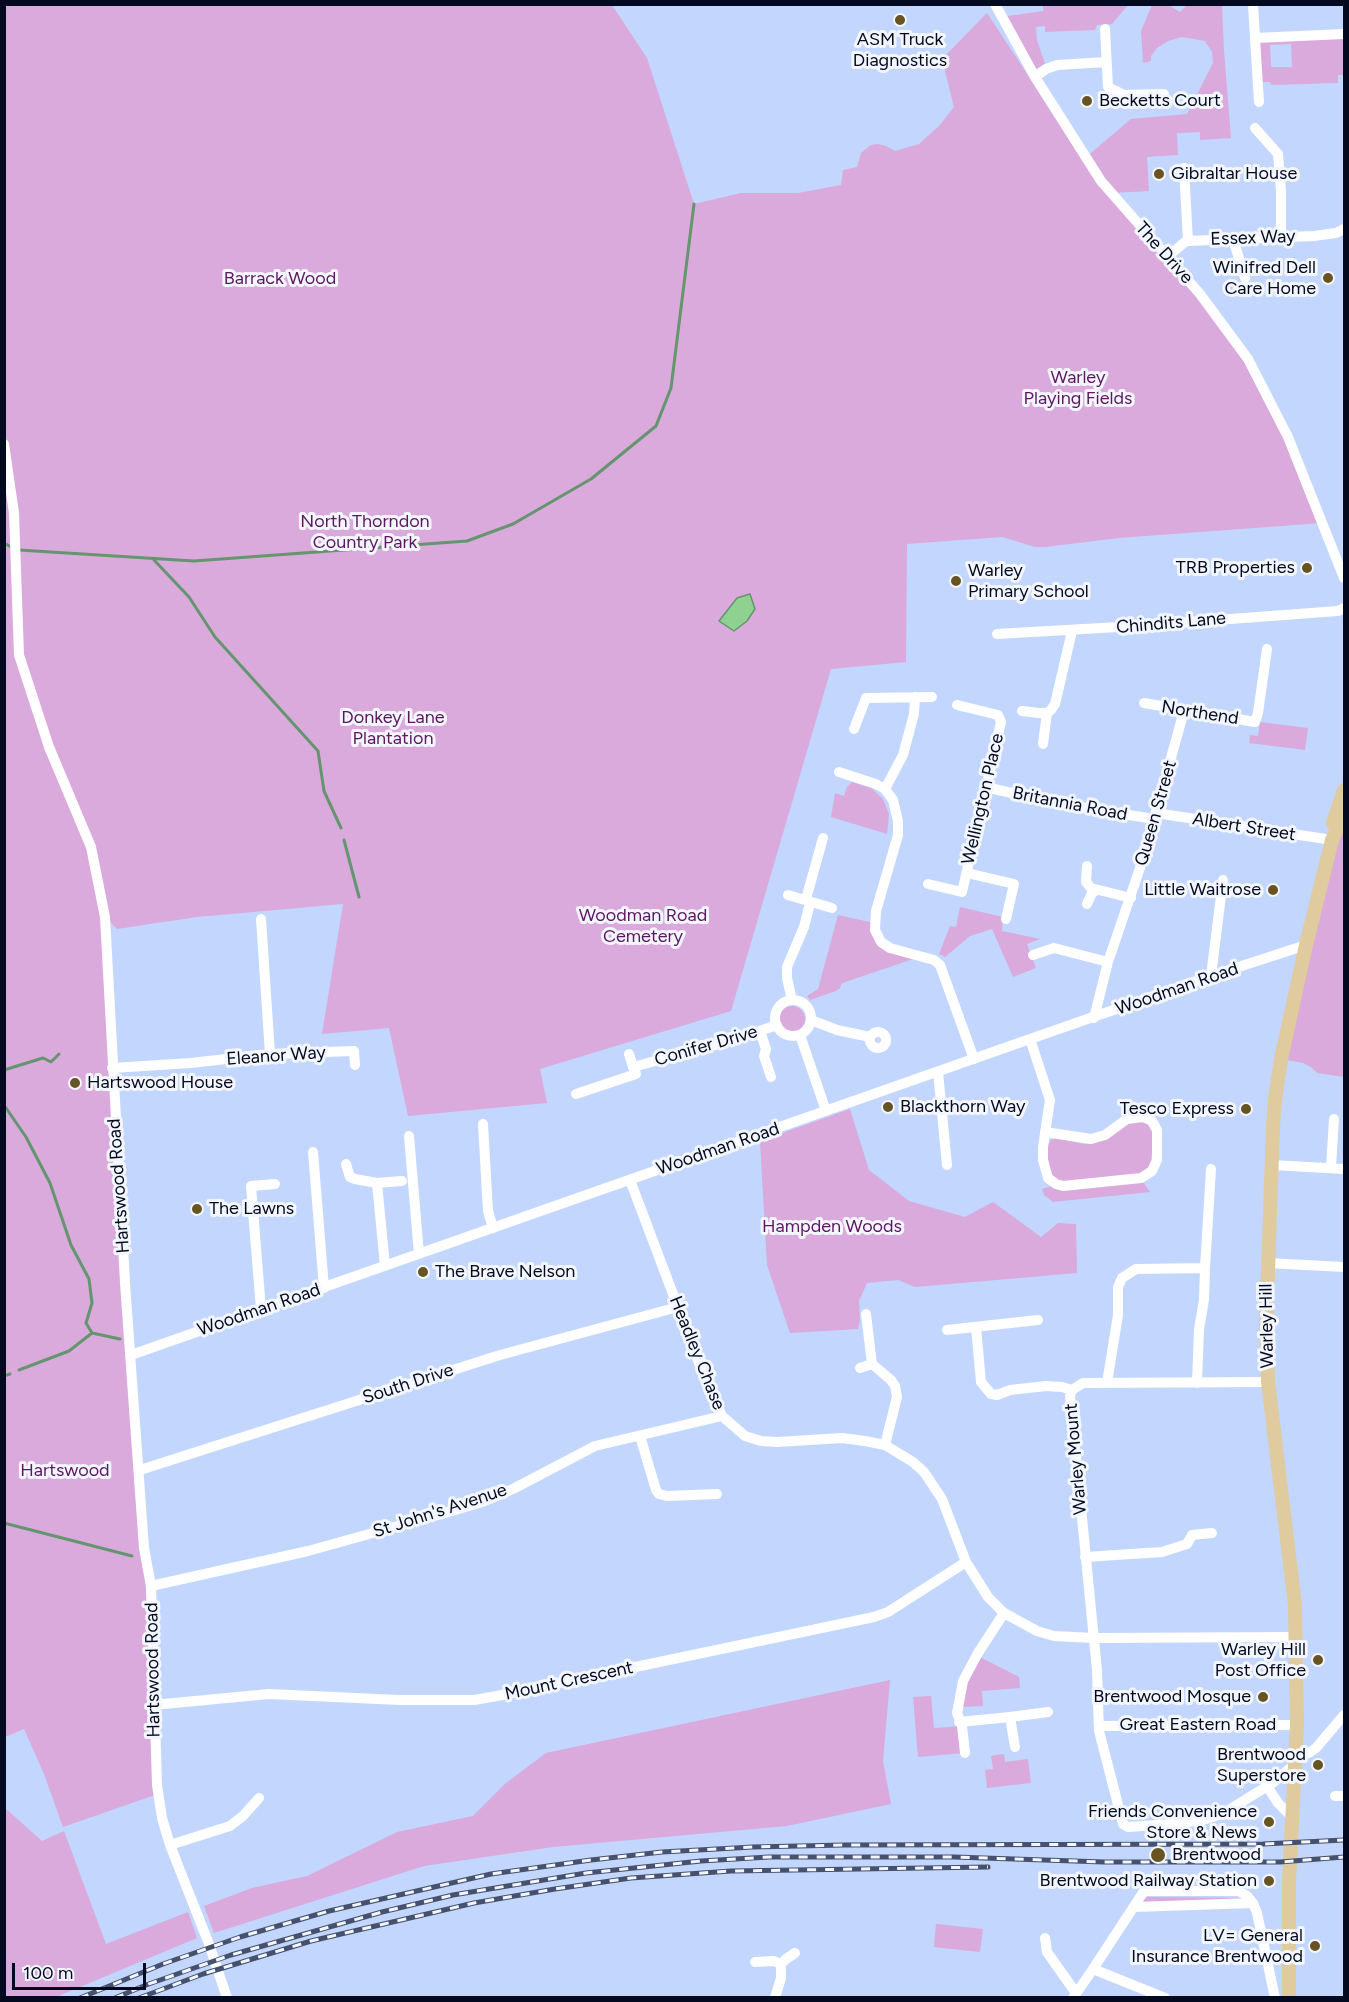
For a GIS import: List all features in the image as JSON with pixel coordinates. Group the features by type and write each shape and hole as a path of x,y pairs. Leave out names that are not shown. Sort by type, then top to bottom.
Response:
{"main road":[{"name":"Warley Hill","path":"1332,840 1332,826 1344,790"},
{"name":"Warley Hill","path":"1289,1998 1289,1880 1297,1725 1296,1637 1292,1577 1268,1382 1267,1263 1275,1100 1306,945 1332,840 1344,814"}],"street":[{"name":"The Drive","path":"995,4 1035,77 1101,181 1200,294 1248,359 1288,437 1344,578"},
{"path":"1253,4 1258,102"},
{"path":"1105,29 1108,87 1124,95 1164,94"},
{"path":"1255,38 1344,34"},
{"path":"1035,77 1046,69 1058,65 1106,62"},
{"path":"1255,128 1278,154 1281,237"},
{"path":"1184,168 1188,241"},
{"name":"Essex Way","path":"1167,258 1188,241 1336,233 1344,229"},
{"path":"1233,239 1245,278"},
{"name":"Hartswood Road","path":"4,444 14,513 19,655 49,747 90,847 105,917 112,1068 144,1548 151,1586 156,1785 170,1845 227,1995"},
{"name":"Chindits Lane","path":"997,634 1072,631 1338,611 1344,608"},
{"path":"1043,744 1047,713 1055,704 1072,631"},
{"name":"Northend","path":"1144,703 1255,722 1267,649"},
{"path":"885,789 903,755 914,714 915,697"},
{"path":"854,729 866,698 932,697"},
{"name":"Wellington Place","path":"928,884 962,892 1001,717 957,705"},
{"path":"1022,711 1047,713"},
{"name":"Queen Street","path":"1094,1018 1108,962 1131,898 1184,711"},
{"path":"839,772 861,778 885,789 893,800 897,812 898,835 876,911 875,930 881,942 890,948 934,960 940,965 974,1059"},
{"name":"Britannia Road","path":"985,787 1061,804 1155,816"},
{"name":"Albert Street","path":"1155,816 1332,840"},
{"path":"792,1000 787,978 788,967 804,927 823,838"},
{"path":"1087,866 1086,882 1097,890 1131,898"},
{"path":"967,873 1014,884 1006,919"},
{"path":"1211,976 1223,880"},
{"path":"1087,904 1092,893 1097,890"},
{"path":"788,895 832,908"},
{"path":"261,919 270,1054"},
{"name":"Woodman Road","path":"131,1355 1030,1039 1306,945"},
{"path":"1033,955 1054,948 1108,962"},
{"path":"792,1000 805,1004 811,1020 809,1026 800,1035 789,1036 780,1030 775,1016 783,1004 792,1000"},
{"path":"811,1020 837,1030 870,1038"},
{"name":"Conifer Drive","path":"576,1094 777,1025"},
{"path":"760,1031 766,1049 764,1056 771,1077"},
{"path":"800,1035 826,1111"},
{"path":"1030,1039 1050,1100 1045,1132 1043,1147 1044,1167 1048,1178 1056,1184 1063,1185 1141,1178 1152,1171 1157,1160 1157,1130 1152,1121 1143,1117 1127,1119 1105,1135 1091,1139 1045,1132"},
{"name":"Eleanor Way","path":"112,1068 191,1063 270,1054 354,1051 356,1065"},
{"path":"629,1054 636,1074"},
{"path":"938,1072 947,1165"},
{"path":"1331,1167 1334,1119"},
{"path":"483,1124 488,1211 493,1228"},
{"path":"409,1137 419,1254"},
{"path":"313,1152 324,1288"},
{"path":"346,1164 350,1177 377,1183 402,1180"},
{"path":"1272,1165 1344,1169"},
{"path":"1197,1383 1211,1169"},
{"name":"Headley Chase","path":"630,1180 708,1387 722,1416 745,1436 761,1441 777,1443 842,1438 885,1445 924,1472 942,1499 966,1562 988,1597 1004,1614 1037,1631 1054,1636 1094,1638 1296,1637"},
{"path":"377,1183 385,1266"},
{"path":"261,1309 251,1186 275,1184"},
{"path":"252,1210 277,1208"},
{"path":"1267,1263 1344,1267"},
{"path":"1107,1383 1118,1315 1117,1276 1136,1269 1205,1268"},
{"name":"South Drive","path":"140,1470 500,1355 678,1307"},
{"path":"866,1314 872,1364 891,1380 897,1397 885,1445"},
{"path":"946,1330 1038,1320"},
{"path":"976,1327 981,1382 991,1394 997,1395 1010,1390 1046,1386 1072,1390"},
{"path":"860,1368 872,1364"},
{"name":"Warley Mount","path":"1267,1786 1224,1813 1203,1820 1128,1827 1123,1824 1099,1726 1094,1638 1070,1396 1072,1390 1083,1383 1268,1382"},
{"name":"St John's Avenue","path":"151,1586 298,1554 452,1511 513,1489 595,1446 722,1416"},
{"path":"640,1436 659,1494 667,1496 712,1491"},
{"path":"1085,1557 1162,1552 1187,1544 1192,1535 1212,1533"},
{"name":"Mount Crescent","path":"153,1705 269,1694 410,1700 474,1700 497,1696 874,1617 888,1612 966,1562"},
{"path":"965,1753 962,1726 957,1709 963,1681 978,1653 1004,1614"},
{"path":"959,1722 1048,1712"},
{"path":"1292,1824 1267,1786 1295,1760 1316,1748 1344,1715"},
{"path":"1010,1716 1015,1747"},
{"name":"Great Eastern Road","path":"1099,1726 1297,1725"},
{"path":"170,1845 230,1826 260,1798"},
{"path":"1045,1938 1047,1952 1074,1996 1144,1891 1239,1891 1253,1903 1275,1998"},
{"path":"1134,1907 1253,1903"},
{"path":"775,1998 782,1978 781,1964 795,1953"},
{"path":"754,1962 774,1961 781,1964"},
{"path":"1093,1970 1165,1998"}],"green space":[{"name":"North Thorndon Country Park","path":"5,5 612,5 647,58 694,204 741,193 798,193 841,185 843,170 857,167 861,153 871,145 886,146 895,151 919,144 939,126 954,107 942,59 987,13 1098,182 1085,158 1131,119 1187,114 1213,63 1212,52 1205,41 1182,37 1168,41 1157,48 1151,56 1151,61 1143,63 1141,31 1152,5 1170,6 1180,12 1187,5 1222,5 1231,138 1200,140 1200,132 1177,133 1178,155 1147,157 1149,191 1112,193 1248,359 1322,523 1119,538 1045,547 1035,547 1002,537 907,544 906,662 831,669 731,1011 540,1069 547,1103 408,1116 389,1028 322,1034 343,904 197,917 117,929 106,918 158,1794 63,1827 44,1774 24,1729 5,1737"},
{"path":"1043,5 1128,5 1112,24 1097,25 1095,30 1045,32 1045,26 1036,27 1037,40 1045,64 1031,71 1001,17 1043,11"},
{"path":"1344,38 1344,75 1338,75 1338,83 1271,85 1270,82 1260,82 1257,41","holes":["1291,44 1292,67 1271,67 1270,45"]},
{"path":"1260,722 1308,728 1305,750 1249,743 1250,735 1258,736"},
{"path":"852,782 871,788 883,799 889,814 887,834 831,817 835,793 844,796 847,787"},
{"path":"1344,820 1344,1077 1317,1073 1303,1063 1281,1059 1304,955"},
{"path":"960,907 1003,917 1002,931 1040,939 1027,944 1036,968 1013,977 992,929 970,936 945,957 939,954 950,926 956,927"},
{"path":"838,915 874,923 881,942 919,957 848,981 841,984 836,991 810,1000 807,996 818,989"},
{"path":"792,1006 801,1010 805,1019 801,1028 792,1032 783,1028 779,1019 783,1010"},
{"name":"Hampden Woods","path":"850,1109 869,1170 909,1201 965,1217 993,1202 1041,1237 1058,1223 1076,1224 1077,1273 915,1287 898,1280 867,1283 859,1301 858,1329 790,1333 767,1265 760,1141"},
{"path":"1131,1121 1147,1123 1153,1133 1151,1163 1148,1169 1141,1174 1064,1182 1055,1179 1049,1172 1047,1146 1051,1140 1056,1138 1083,1144 1096,1143"},
{"path":"1142,1181 1150,1192 1053,1202 1044,1195 1042,1189 1052,1186"},
{"path":"980,1657 1019,1677 1020,1688 982,1691 983,1706 961,1707 968,1681"},
{"path":"890,1680 883,1761 891,1804 787,1826 553,1847 424,1866 214,1933 204,1906 252,1888 307,1876 397,1832 473,1816 506,1783 546,1753"},
{"path":"931,1696 934,1728 962,1726 965,1753 918,1757 913,1697"},
{"path":"1004,1754 1005,1762 1028,1759 1031,1783 987,1788 985,1770 993,1769 991,1756"},
{"path":"5,1808 42,1841 64,1831 106,1944 188,1912 197,1938 56,1997 5,1997"},
{"path":"1149,1897 1242,1898 1243,1900 1140,1903"},
{"path":"936,1924 983,1929 980,1952 934,1947"}],"shaded area":[{"path":"750,594 755,609 747,621 734,631 719,621 737,598"}],"waterway":[{"path":"19,550 194,561 467,541 513,524 591,479 656,426 671,388 694,204"},
{"path":"4,543 13,548"},
{"path":"154,560 189,597 215,637 318,751 324,791 341,828"},
{"path":"344,840 359,897"},
{"path":"4,1070 43,1058 51,1062 59,1054"},
{"path":"4,1105 26,1137 50,1183 71,1245 89,1279 92,1303 86,1323 92,1333 120,1339"},
{"path":"19,1370 69,1351 92,1333"},
{"path":"4,1376 10,1374"},
{"path":"4,1523 132,1556"}],"railway":[{"path":"80,1998 163,1964 240,1937 329,1911 491,1874 591,1860 662,1852 753,1847 1263,1844 1344,1840"},
{"path":"115,1998 231,1955 382,1912 453,1895 586,1873 701,1861 769,1857 954,1857 1104,1862 1280,1862 1344,1857"},
{"path":"139,1998 203,1974 311,1941 474,1903 555,1889 631,1878 731,1871 988,1867"}],"place":[{"name":"ASM Truck Diagnostics","path":"900,20"},
{"name":"Becketts Court","path":"1087,101"},
{"name":"Gibraltar House","path":"1159,174"},
{"name":"Winifred Dell Care Home","path":"1328,278"},
{"name":"TRB Properties","path":"1307,568"},
{"name":"Warley Primary School","path":"956,581"},
{"name":"Little Waitrose","path":"1273,890"},
{"name":"Hartswood House","path":"75,1083"},
{"name":"Blackthorn Way","path":"888,1107"},
{"name":"Tesco Express","path":"1246,1109"},
{"name":"The Lawns","path":"197,1209"},
{"name":"The Brave Nelson","path":"423,1272"},
{"name":"Warley Hill Post Office","path":"1318,1660"},
{"name":"Brentwood Mosque","path":"1263,1697"},
{"name":"Brentwood Superstore","path":"1318,1765"},
{"name":"Friends Convenience Store & News","path":"1269,1822"},
{"name":"Brentwood","path":"1158,1855"},
{"name":"Brentwood Railway Station","path":"1269,1881"},
{"name":"LV= General Insurance Brentwood","path":"1315,1946"}],"park label":[{"name":"Barrack Wood","path":"280,279"},
{"name":"Warley Playing Fields","path":"1078,388"},
{"name":"Donkey Lane Plantation","path":"393,728"},
{"name":"Woodman Road Cemetery","path":"643,926"},
{"name":"Hartswood","path":"65,1471"}]}
